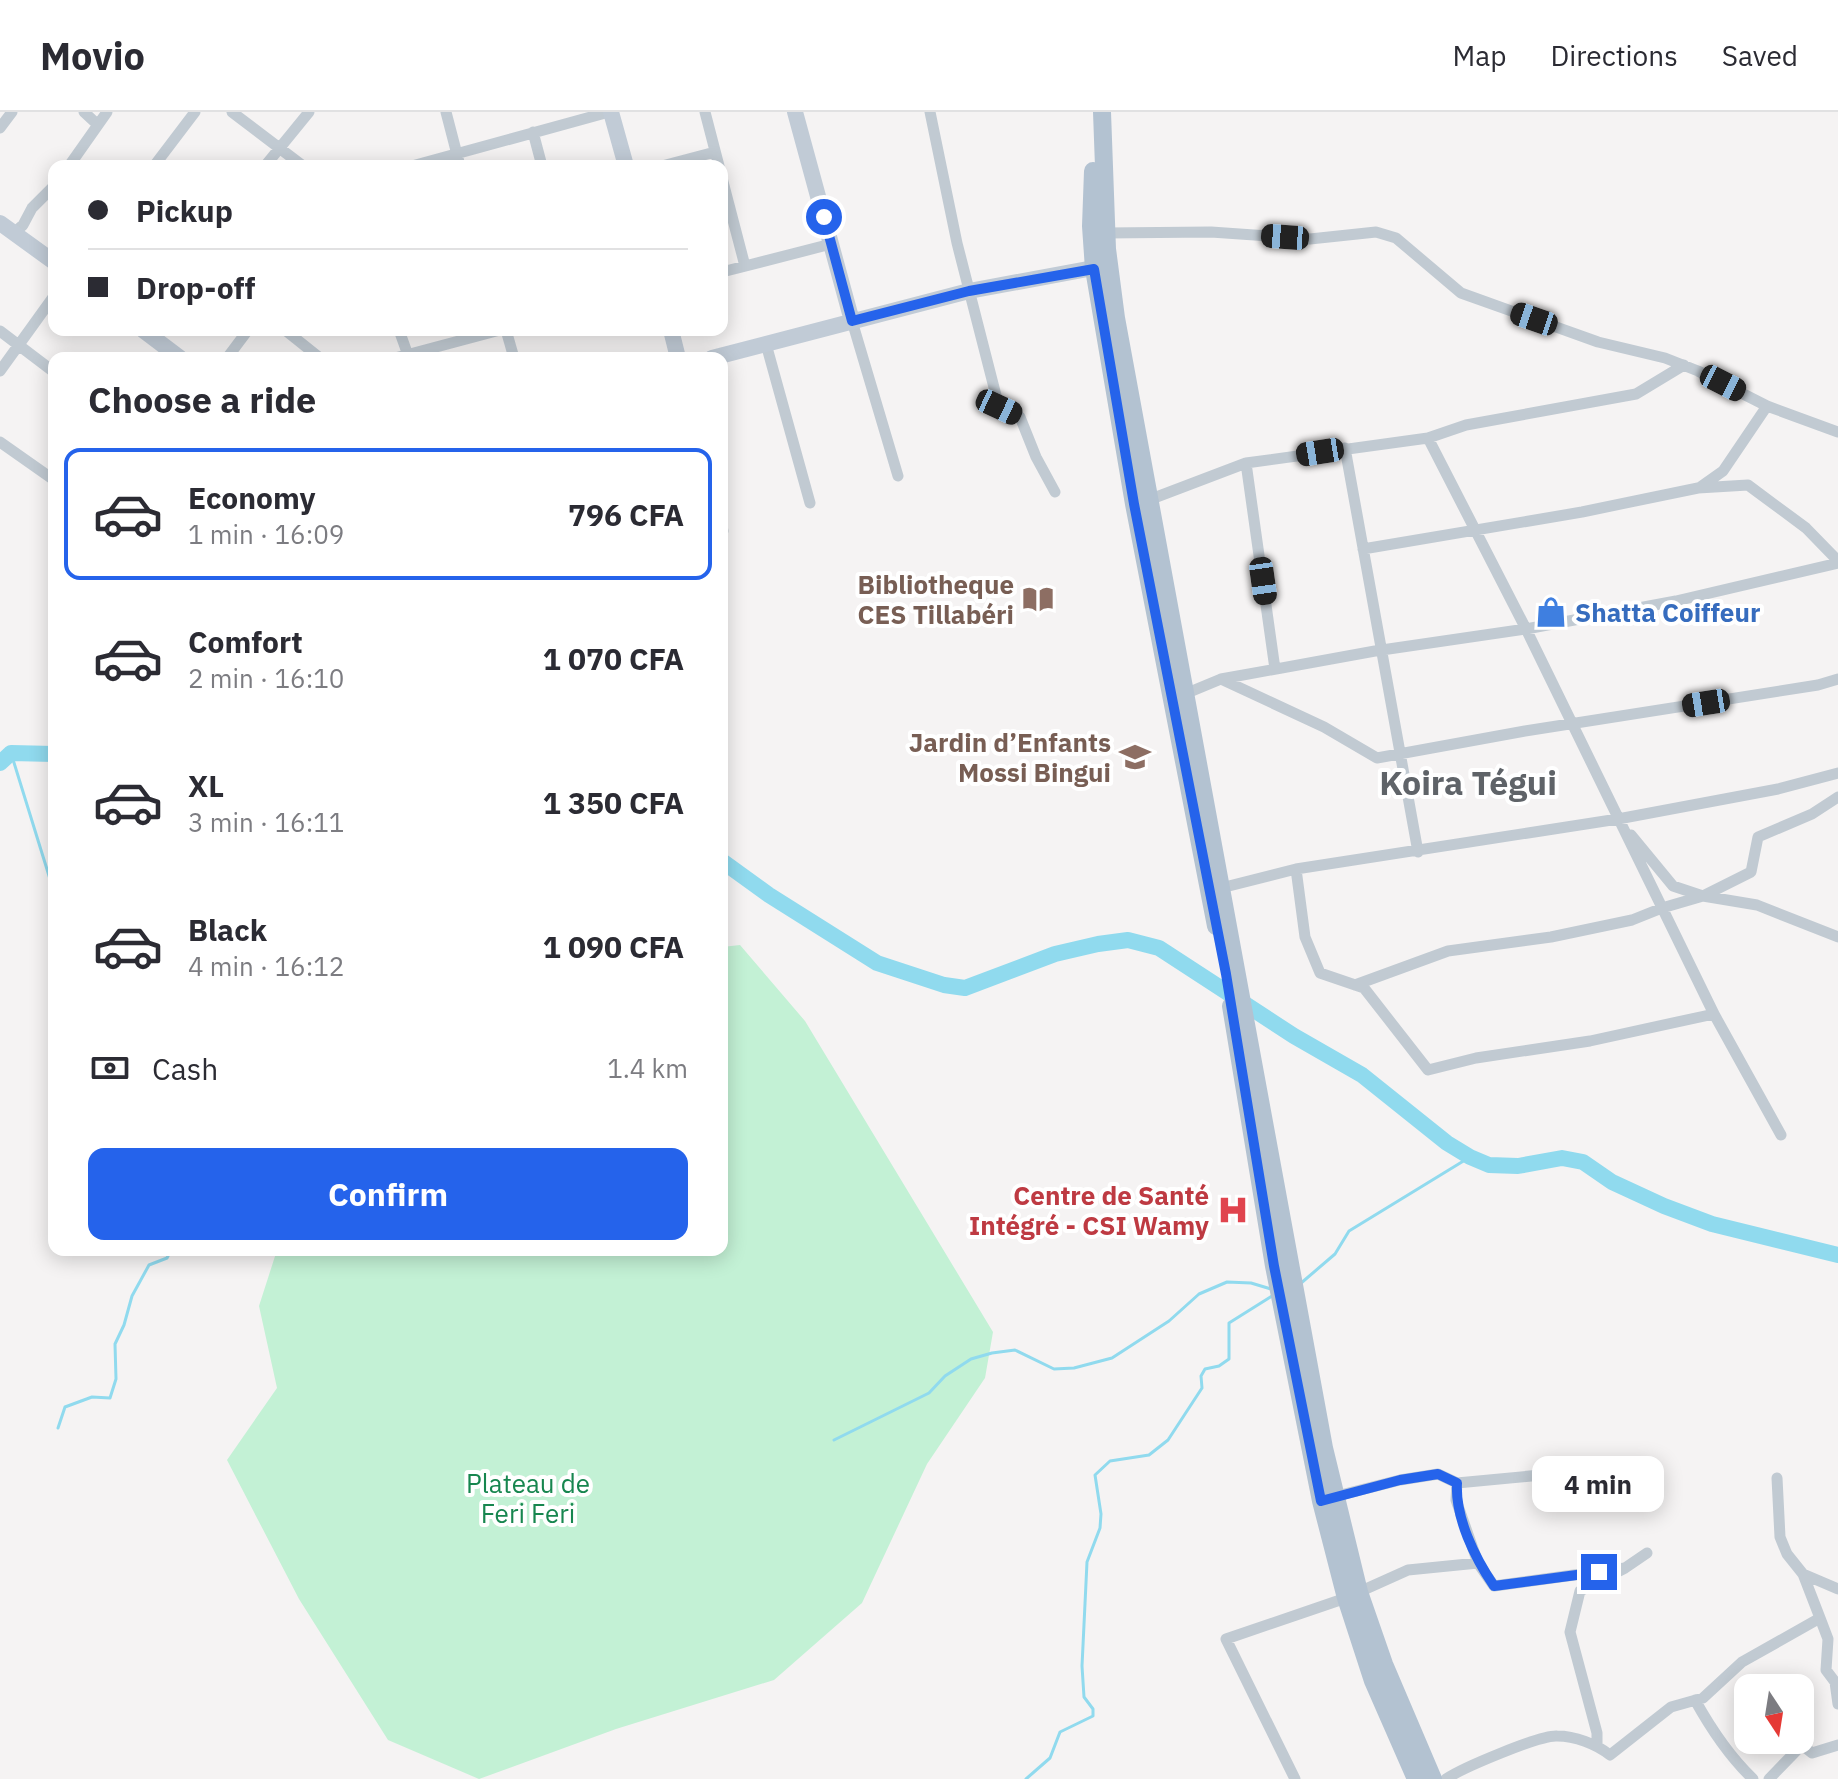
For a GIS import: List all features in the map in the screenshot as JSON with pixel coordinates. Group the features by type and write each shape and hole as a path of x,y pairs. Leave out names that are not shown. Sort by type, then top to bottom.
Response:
{"main road":[{"path":"1093,112 1091,226 1328,1499 1386,1715 1416,1779"},
{"path":"1101,267 1106,233 1102,112"},
{"path":"1179,697 1221,888 1232,975"},
{"path":"1352,1595 1433,1779"}],"street":[{"path":"0,128 12,112"},
{"path":"84,112 98,125"},
{"path":"73,160 107,112"},
{"path":"159,160 195,112"},
{"path":"232,112 295,160"},
{"path":"269,160 309,112"},
{"path":"446,112 459,160"},
{"path":"433,160 610,112 624,160"},
{"path":"705,112 717,160"},
{"path":"795,112 898,476"},
{"path":"930,112 969,291 999,407 1020,417 1036,457 1055,492"},
{"path":"533,132 540,160"},
{"path":"685,160 715,152"},
{"path":"7,228 23,225 32,208 48,192"},
{"path":"728,201 745,266"},
{"path":"7,228 48,258"},
{"path":"1106,233 1211,232 1310,239 1376,232 1396,238 1461,293 1598,342 1684,365 1767,406 1838,432"},
{"path":"728,270 831,244"},
{"path":"728,354 969,291 1101,267"},
{"path":"0,371 48,304"},
{"path":"0,331 48,367"},
{"path":"151,336 172,352"},
{"path":"292,336 312,352"},
{"path":"422,352 479,336"},
{"path":"766,344 810,503"},
{"path":"1141,502 1246,463 1428,438 1466,425 1636,394 1684,365"},
{"path":"1698,488 1723,471 1767,406"},
{"path":"1428,438 1526,629 1714,1014 1781,1135"},
{"path":"0,442 48,476"},
{"path":"1345,448 1418,852"},
{"path":"1246,463 1275,669"},
{"path":"1179,697 1221,679 1676,601 1838,562 1806,528 1748,485 1698,488 1582,512 1363,549"},
{"path":"1221,679 1324,727 1377,758 1818,685 1838,679"},
{"path":"1221,888 1296,869 1618,819 1778,789 1838,773"},
{"path":"1355,985 1448,951 1594,930 1703,896 1751,872 1758,837 1812,814 1838,797"},
{"path":"1618,819 1673,886 1703,896 1757,905 1838,937"},
{"path":"1296,869 1305,937 1320,973 1364,988 1428,1070 1476,1058 1590,1041 1714,1014"},
{"path":"1328,1499 1400,1480 1438,1474 1457,1483 1625,1467"},
{"path":"1777,1478 1780,1537 1787,1554 1803,1574 1828,1639 1826,1670 1835,1682 1838,1704"},
{"path":"1457,1483 1456,1500 1478,1563 1494,1586 1625,1568"},
{"path":"1597,1745 1597,1733 1570,1632 1580,1591 1647,1553"},
{"path":"1295,1779 1226,1639 1352,1595 1408,1570 1478,1563"},
{"path":"1803,1574 1838,1589"},
{"path":"1446,1779 1464,1767 1555,1735 1597,1745 1610,1755 1671,1707 1703,1698 1742,1662 1820,1618"},
{"path":"1695,1700 1710,1727 1753,1779"},
{"path":"1769,1779 1802,1745 1812,1753 1838,1745"}],"green space":[{"name":"Plateau de Feri Feri","path":"740,945 805,1021 993,1332 985,1378 927,1464 862,1603 774,1680 616,1729 479,1779 388,1740 299,1599 227,1460 277,1388 259,1306 275,1256 728,1256 728,946"}],"waterway":[{"path":"11,753 48,873"},
{"path":"0,763 11,753 48,754"},
{"path":"728,865 877,963 944,985 965,988 1055,954 1098,944 1128,940 1159,948 1294,1036 1362,1075 1447,1143 1470,1157 1489,1165 1518,1166 1562,1158 1583,1162 1612,1182 1712,1224 1838,1255"},
{"path":"1300,1284 1335,1254 1349,1231 1470,1157"},
{"path":"58,1428 65,1407 92,1397 110,1398 116,1379 115,1344 132,1296 149,1265 168,1256"},
{"path":"834,1440 929,1393 945,1376 971,1359 1015,1350 1054,1369 1074,1368 1112,1358 1169,1321 1199,1294 1227,1282 1251,1283 1271,1289"},
{"path":"1026,1779 1050,1758 1060,1732 1093,1716 1093,1709 1084,1697 1082,1666 1087,1562 1100,1528 1101,1514 1095,1475 1110,1461 1149,1455 1168,1440 1202,1388 1201,1376 1205,1369 1219,1366 1229,1359 1229,1323 1272,1296"}],"place":[{"name":"Bibliotheque CES Tillabéri","path":"1038,599"},
{"name":"Shatta Coiffeur","path":"1551,612"},
{"name":"Jardin d’Enfants Mossi Bingui","path":"1135,757"},
{"name":"Centre de Santé Intégré - CSI Wamy","path":"1233,1210"}],"district":[{"name":"Koira Tégui","path":"1468,782"}],"route":[{"path":"824,217 852,321 969,291 1094,269 1134,504 1226,974 1274,1266 1321,1501 1400,1480 1438,1474 1457,1483 1456,1500 1478,1563 1494,1586 1599,1572"}]}
